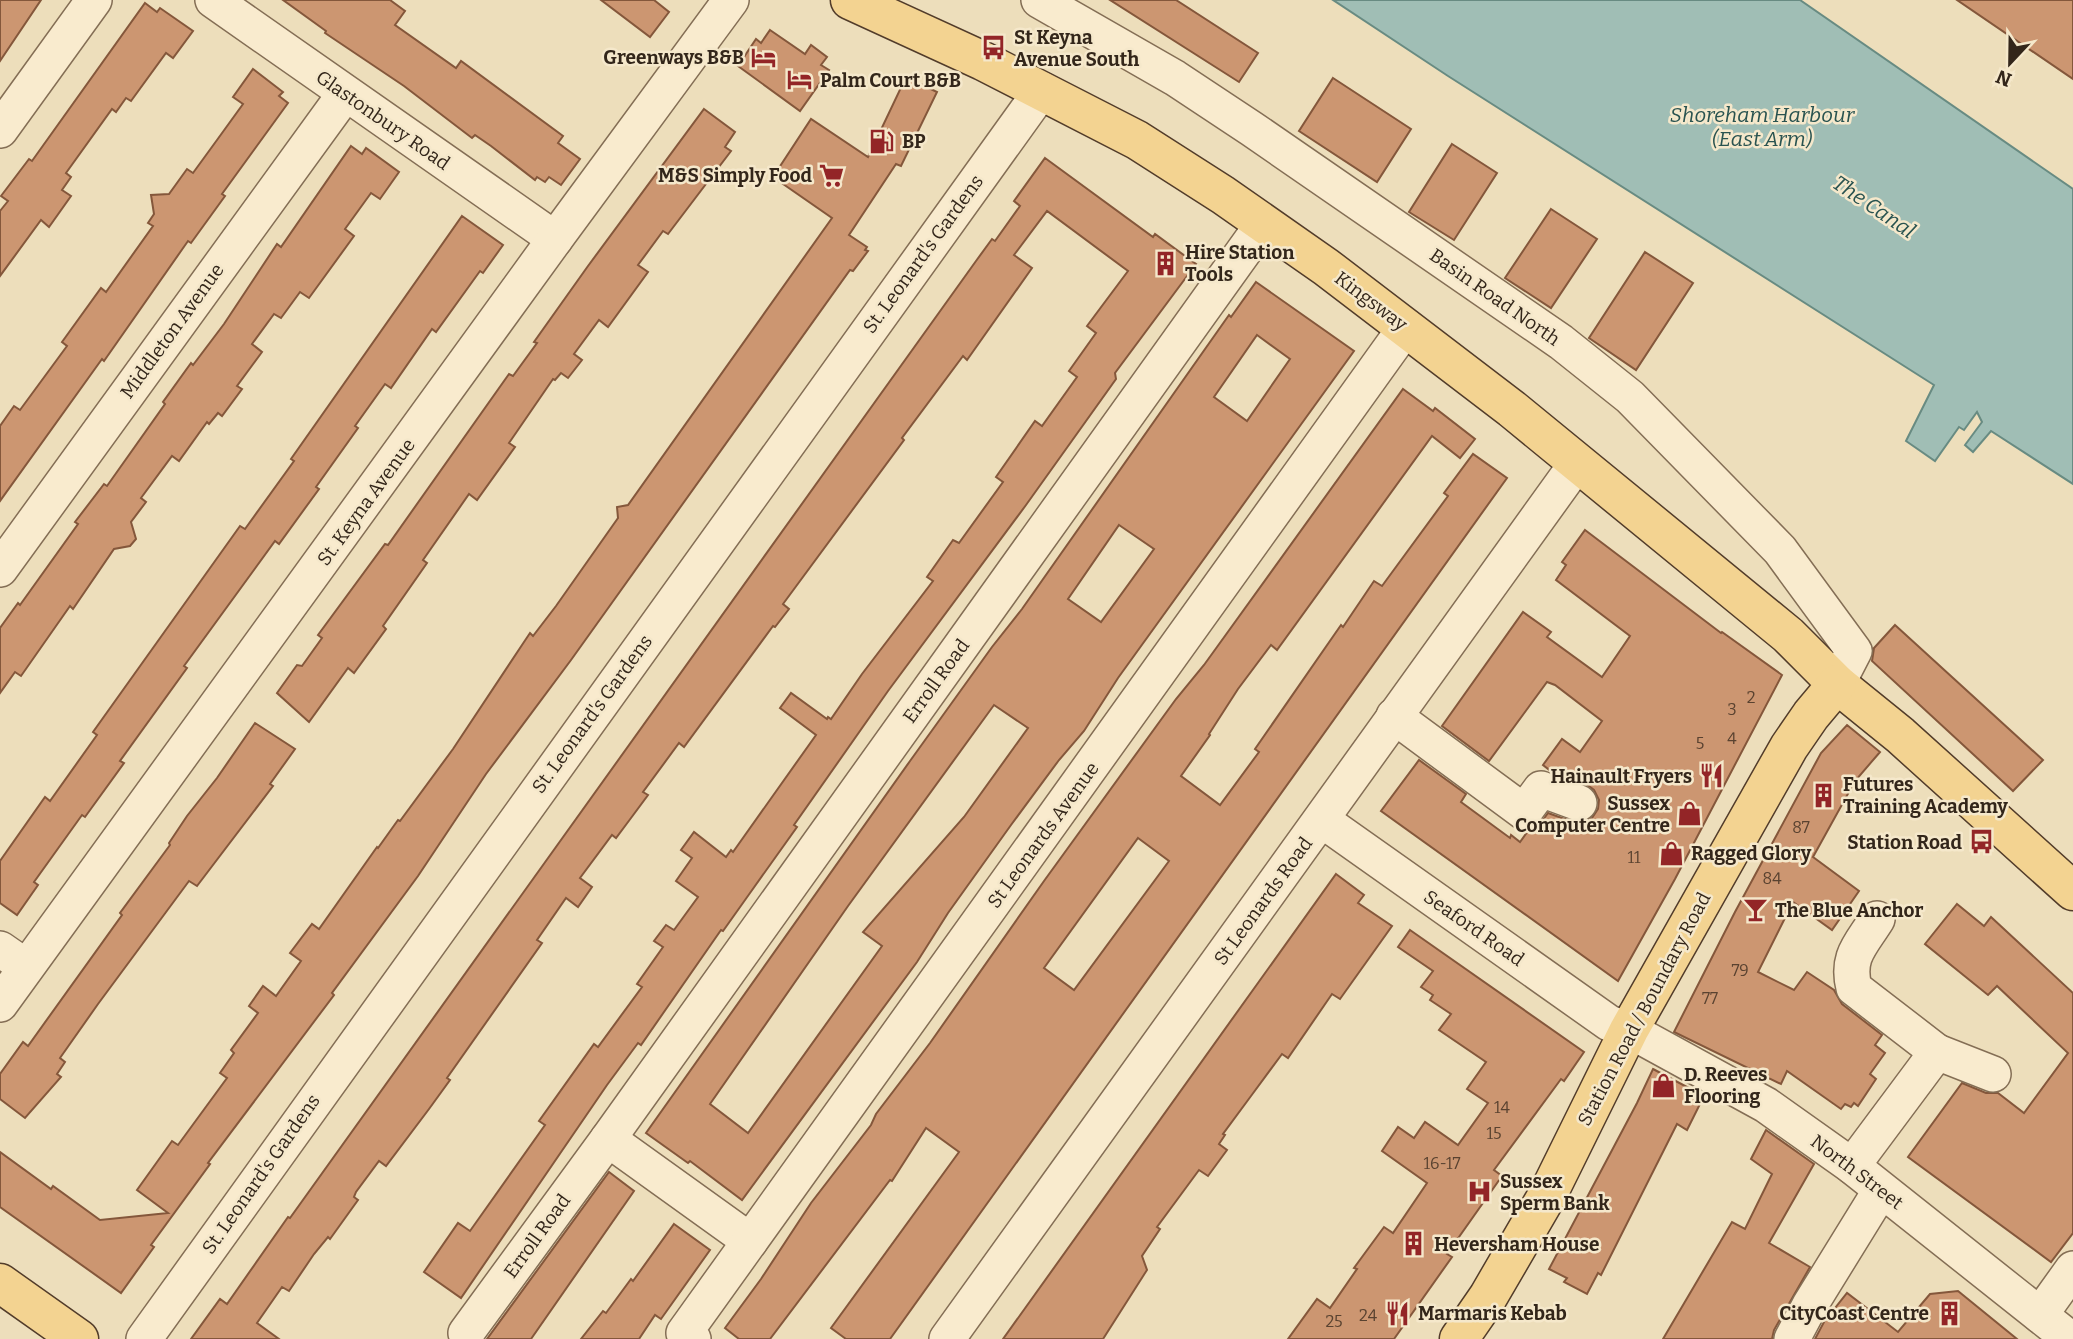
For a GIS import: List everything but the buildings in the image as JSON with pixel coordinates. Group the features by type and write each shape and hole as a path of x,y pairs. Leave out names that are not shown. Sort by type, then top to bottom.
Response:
{"main road":[{"name":"Kingsway","path":"850,0 1042,90 1137,140 1264,223 1406,327 1788,635 1837,684 1900,735 2073,891"},
{"name":"Station Road / Boundary Road","path":"1459,1339 1489,1297 1548,1195 1629,1030 1788,747 1837,684"},
{"path":"0,1283 79,1339"}],"street":[{"path":"0,130 94,0"},
{"name":"Glastonbury Road","path":"213,0 555,239"},
{"name":"St. Keyna Avenue","path":"0,1004 13,958 257,653 555,239 732,0"},
{"name":"Basin Road North","path":"1039,0 1175,78 1561,342 1630,397 1780,550 1854,651 1837,684"},
{"name":"St. Leonard's Gardens","path":"144,1339 1042,90"},
{"name":"Middleton Avenue","path":"0,569 345,94"},
{"name":"Erroll Road","path":"466,1333 1264,223"},
{"name":"St Leonards Avenue","path":"693,1339 684,1333 1406,327"},
{"name":"St Leonards Road","path":"947,1339 1578,463"},
{"path":"1394,716 1524,811 1541,789 1579,803"},
{"name":"Seaford Road","path":"1322,820 1609,1023 1629,1030"},
{"path":"1877,919 1851,960 1850,974 1854,988 1937,1052 1993,1074"},
{"name":"North Street","path":"1629,1030 1766,1105 1853,1166 2069,1339"},
{"path":"1853,1166 1937,1052"},
{"path":"608,1139 750,1241"},
{"path":"1792,1339 1881,1190"},
{"path":"2040,1315 2073,1269"}],"water":[{"name":"Shoreham Harbour (East Arm)","path":"1333,0 1800,0 2073,189 2073,484 1991,431 1973,452 1965,445 1982,422 1977,412 1964,430 1959,427 1935,461 1906,441 1934,385"}],"place":[{"name":"St Keyna Avenue South","path":"994,48"},
{"name":"Greenways B&B","path":"764,57"},
{"name":"Palm Court B&B","path":"800,80"},
{"name":"BP","path":"882,141"},
{"name":"M&S Simply Food","path":"832,175"},
{"name":"Hire Station Tools","path":"1165,263"},
{"name":"Hainault Fryers","path":"1712,776"},
{"name":"Futures Training Academy","path":"1823,795"},
{"name":"Sussex Computer Centre","path":"1690,814"},
{"name":"Station Road","path":"1982,842"},
{"name":"Ragged Glory","path":"1671,853"},
{"name":"The Blue Anchor","path":"1755,910"},
{"name":"D. Reeves Flooring","path":"1664,1085"},
{"name":"Sussex Sperm Bank","path":"1480,1192"},
{"name":"Heversham House","path":"1414,1244"},
{"name":"Marmaris Kebab","path":"1398,1313"},
{"name":"CityCoast Centre","path":"1949,1313"}],"water label":[{"name":"The Canal","path":"1874,207"}]}
